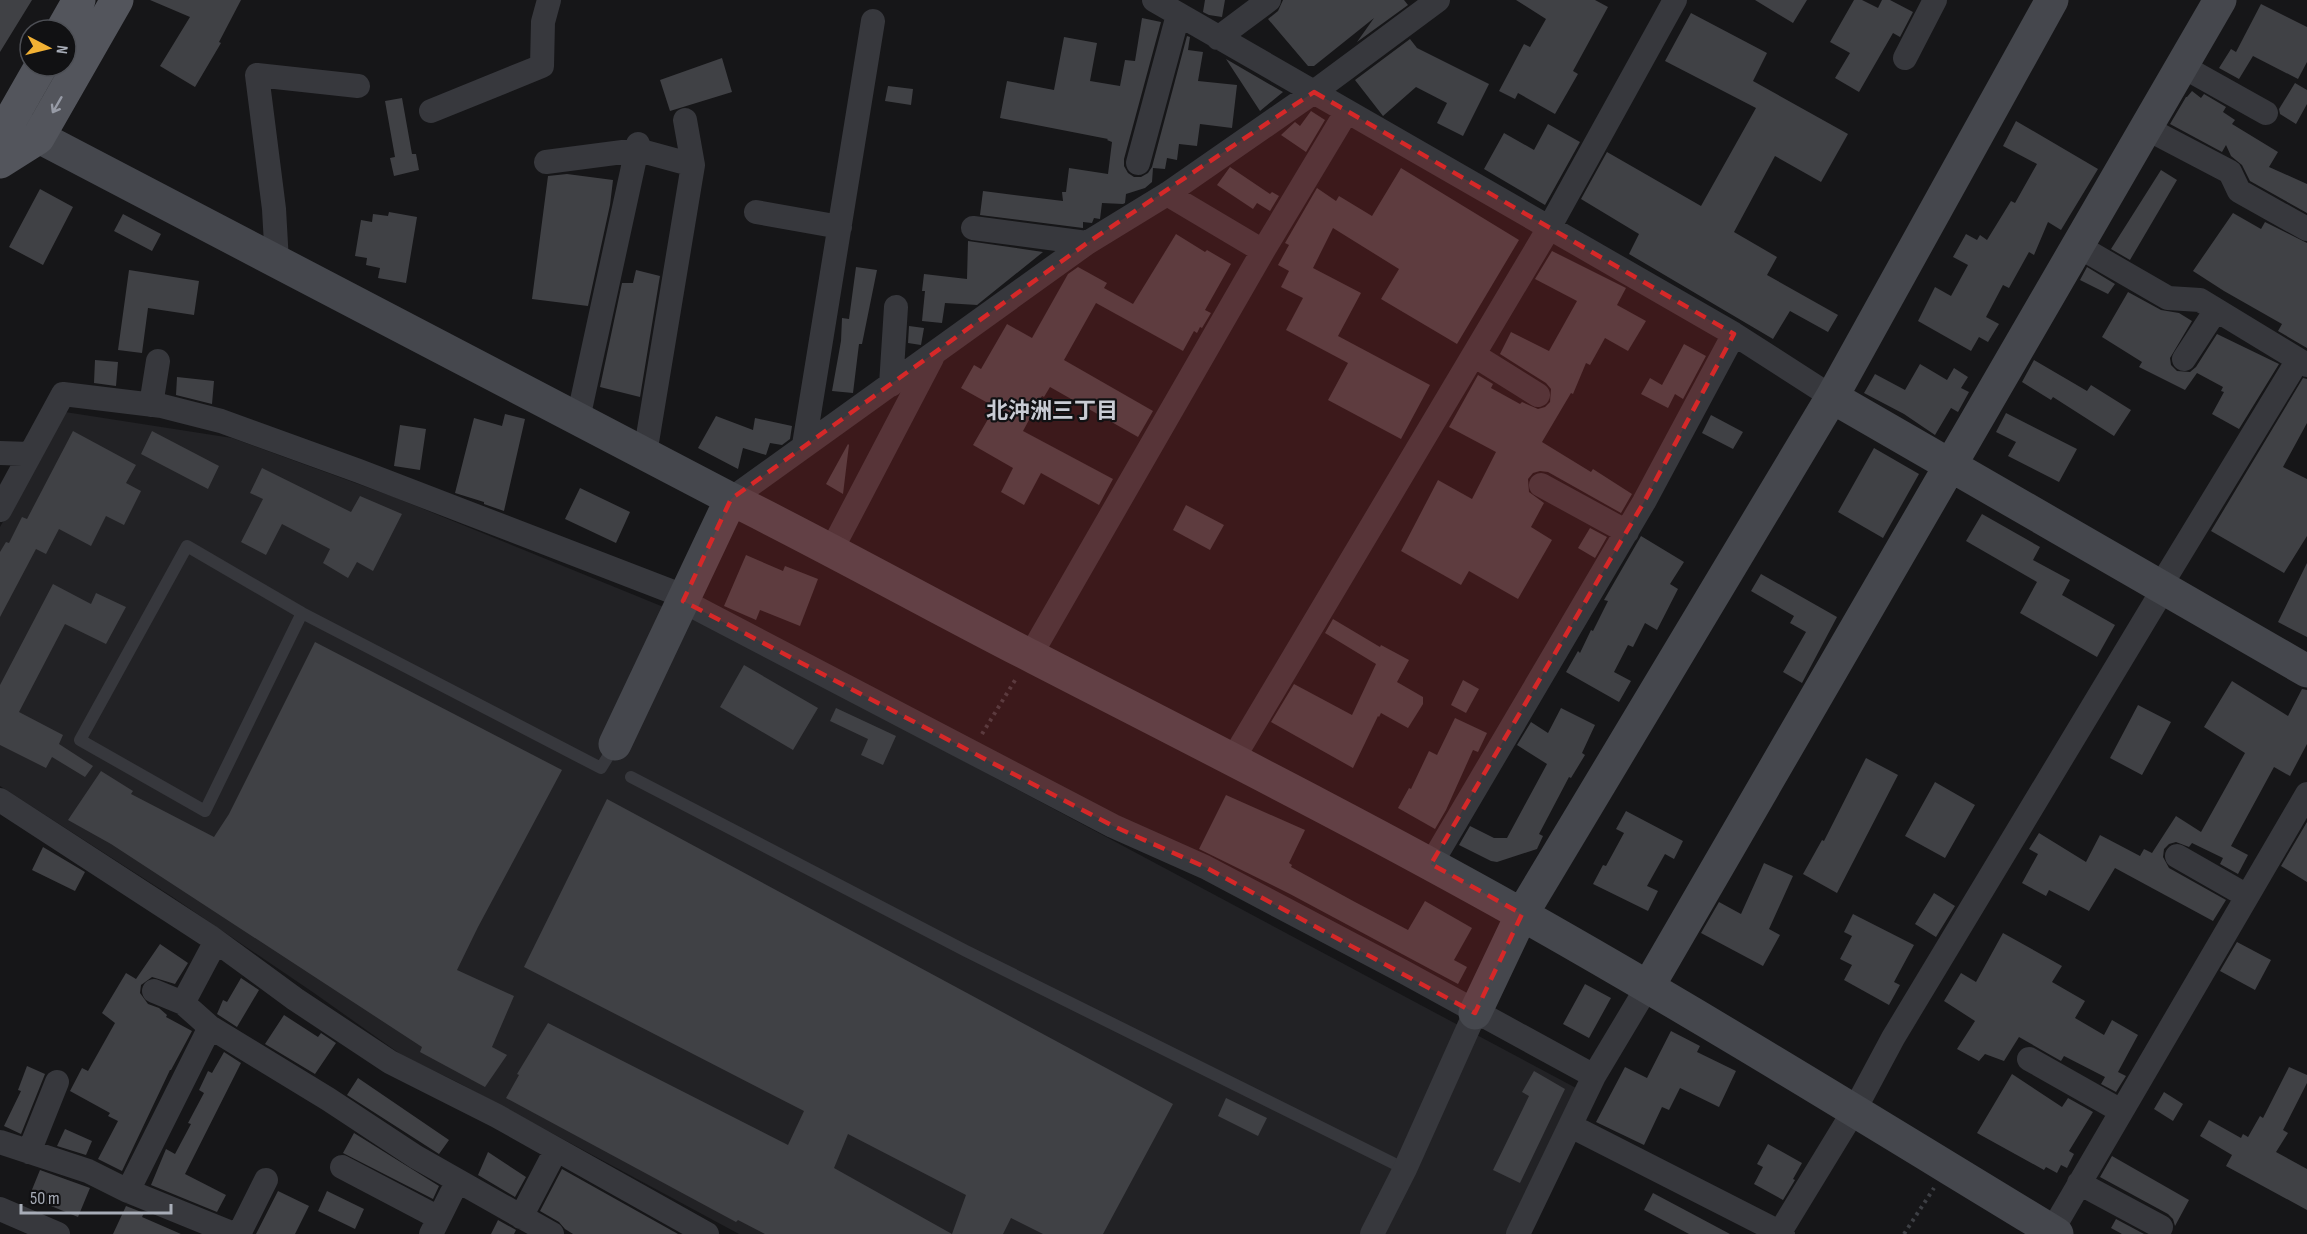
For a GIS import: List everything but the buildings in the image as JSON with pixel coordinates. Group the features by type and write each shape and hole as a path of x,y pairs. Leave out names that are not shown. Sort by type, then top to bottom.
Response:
{"main road":[{"path":"69,18 79,0"},
{"path":"0,162 38,138 117,0"},
{"path":"0,162 5,120 33,78"}],"street":[{"path":"431,111 542,66 543,22 549,0"},
{"path":"1154,0 1734,334 1948,470 2167,580 2307,672"},
{"path":"1218,38 1269,0"},
{"path":"615,744 732,499 1087,243 1167,194 1314,92 1438,0"},
{"path":"1231,758 1240,747 1549,228 1675,0"},
{"path":"1372,1234 1405,1168 1522,914 1832,397 2052,0"},
{"path":"1518,1234 1594,1076 1648,987 2220,0"},
{"path":"1905,58 1929,2"},
{"path":"1138,163 1178,15"},
{"path":"804,446 873,21"},
{"path":"2182,66 2268,115"},
{"path":"277,262 274,209 257,75 358,86"},
{"path":"1030,656 1263,251 1347,111"},
{"path":"5,120 832,549 1030,656 1231,758 1431,864 1522,914 1855,1109 2053,1233 2079,1183 2307,794"},
{"path":"645,454 693,165 685,120"},
{"path":"2146,128 2230,172 2239,191 2307,229"},
{"path":"578,419 638,147"},
{"path":"546,162 638,147 693,165"},
{"path":"1167,194 1263,251"},
{"path":"756,212 840,227"},
{"path":"973,228 1087,243"},
{"path":"1571,1126 1778,1233 1855,1109 1893,1038 2167,580 2302,362 2200,300 2168,298 2078,246"},
{"path":"891,385 896,308"},
{"path":"2184,358 2216,310"},
{"path":"1431,864 1627,532 1734,334"},
{"path":"1474,355 1538,395"},
{"path":"832,549 933,356"},
{"path":"151,405 158,361"},
{"path":"0,510 63,394 151,405 220,421 349,467 684,599 1113,826 1205,867 1594,1076"},
{"path":"0,453 30,454"},
{"path":"1541,485 1627,532"},
{"path":"0,800 216,940 295,999 390,1062 497,1116 708,1234"},
{"path":"2177,856 2247,896"},
{"path":"183,1003 216,940"},
{"path":"154,991 183,1003 210,1027 416,1157 552,1234"},
{"path":"128,1191 210,1027"},
{"path":"2029,1059 2121,1111"},
{"path":"29,1152 57,1082"},
{"path":"0,1142 87,1171 128,1191 234,1234"},
{"path":"521,1217 556,1150"},
{"path":"342,1167 376,1175 435,1226 451,1194"},
{"path":"239,1234 266,1180"},
{"path":"2079,1183 2161,1227"},
{"path":"0,1209 58,1234"}],"lane":[{"path":"302,614 205,811 80,740 187,546 302,614 601,768 615,744"},
{"path":"631,777 966,951 1405,1168"}],"path":[{"path":"970,752 1030,656"},
{"path":"1904,1234 1948,1167"}],"highlighted area":[{"path":"1314,92 1734,334 1644,502 1431,864 1522,914 1475,1013 1205,867 1113,826 683,601 731,499 1087,243"}],"shaded area":[{"path":"65,412 232,438 394,497 715,628 1576,1088 1510,1234 739,1234 457,1082 403,1056 171,896 0,786 0,527"}],"district":[{"name":"北沖洲三丁目","path":"1052,410"}]}
